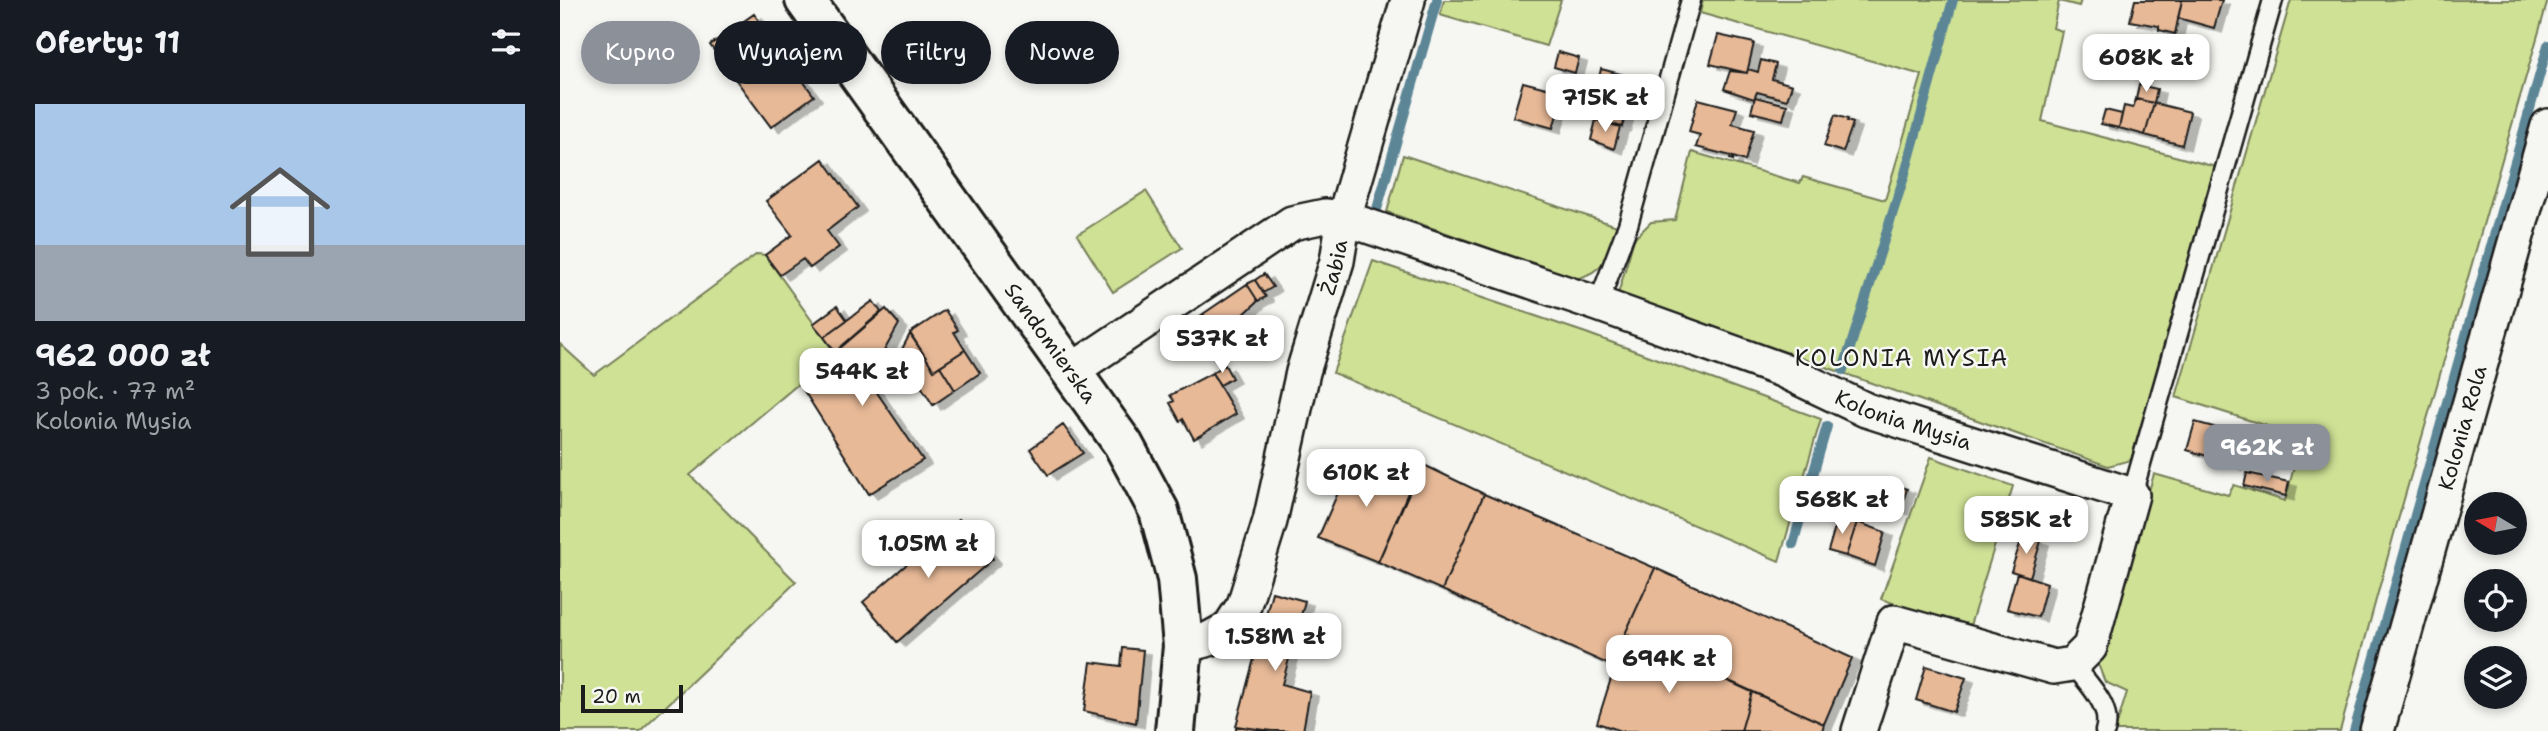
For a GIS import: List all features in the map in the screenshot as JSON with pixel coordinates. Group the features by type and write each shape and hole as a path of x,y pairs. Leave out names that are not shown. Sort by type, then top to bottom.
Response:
{"street":[{"name":"Sandomierska","path":"805,0 1123,444 1159,511 1177,579 1183,646 1175,731"},
{"name":"Żabia","path":"1183,646 1209,639 1229,628 1244,605 1270,521 1303,372 1336,261 1344,218 1408,0"},
{"name":"Kolonia Rola","path":"2377,731 2548,126"},
{"name":"Żabia","path":"1071,371 1292,223 1325,216 1344,218"},
{"name":"Kolonia Mysia","path":"1344,218 1782,370 1866,410 2132,495"},
{"path":"1858,731 1894,621 2054,667 2073,664 2090,647 2132,495"}],"lane":[{"path":"1598,304 1628,225 1691,0"},
{"path":"2132,495 2273,0"},
{"path":"2073,664 2103,703 2107,725 2105,731"}],"green space":[{"path":"1444,0 1561,0 1546,46 1440,15"},
{"path":"1703,0 2081,0 2079,6 2059,1 2053,28 2062,31 2042,121 2216,167 2131,460 2108,466 1618,294 1634,239 1651,222 1675,220 1692,152 1800,183 1803,177 1885,200 1922,75 1700,13"},
{"path":"2291,0 2548,0 2340,731 2115,731 2127,692 2105,682 2098,664 2154,474 2228,495 2234,485 2285,501 2302,437 2176,397"},
{"path":"1403,155 1617,226 1609,253 1594,271 1576,279 1387,212"},
{"path":"1146,191 1182,248 1113,292 1077,235"},
{"path":"757,254 765,255 835,353 690,475 796,582 640,731 560,731 560,344 594,375"},
{"path":"1373,261 1586,333 1821,419 1779,561 1333,373"},
{"path":"1931,457 2013,486 1969,629 1881,599"}],"building":[{"path":"2135,0 2182,0 2175,34 2159,30 2159,26 2130,21"},
{"path":"2182,0 2222,0 2214,28 2178,18"},
{"path":"754,14 759,21 744,21"},
{"path":"1718,35 1754,43 1747,73 1710,64"},
{"path":"1558,52 1579,58 1575,73 1554,67"},
{"path":"1761,60 1776,64 1772,79 1792,85 1787,100 1757,92 1754,99 1724,89 1730,71 1747,73 1748,69 1758,72"},
{"path":"1601,69 1636,78 1631,96 1597,86"},
{"path":"1523,82 1558,91 1554,104 1560,105 1553,128 1513,117"},
{"path":"739,84 805,84 814,96 771,127"},
{"path":"2139,85 2157,89 2154,103 2136,99"},
{"path":"1597,86 1631,96 1622,127 1587,117 1589,109 1574,105 1579,88 1595,92"},
{"path":"1755,97 1787,105 1783,120 1751,112"},
{"path":"1698,99 1737,109 1732,124 1754,130 1745,161 1733,157 1733,160 1730,159 1731,156 1696,147 1700,135 1689,132"},
{"path":"2136,99 2154,103 2145,135 2119,128 2124,106 2133,108"},
{"path":"2154,103 2190,112 2182,145 2145,135"},
{"path":"2105,110 2122,114 2119,128 2101,124"},
{"path":"1835,115 1853,123 1843,152 1824,146"},
{"path":"1596,120 1620,127 1614,149 1591,140"},
{"path":"823,159 858,207 827,231 839,247 810,268 803,259 780,275 765,255 792,235 766,201"},
{"path":"1264,274 1273,287 1263,293 1255,280"},
{"path":"1255,280 1266,297 1258,301 1247,284"},
{"path":"1247,284 1258,301 1218,334 1203,314"},
{"path":"873,301 881,312 835,352 824,337"},
{"path":"837,306 847,320 824,337 813,324"},
{"path":"886,309 899,324 884,351 861,369 923,460 869,494 799,383"},
{"path":"945,310 958,330 954,332 965,350 934,370 910,333"},
{"path":"1203,314 1218,334 1202,345 1187,325"},
{"path":"910,334 934,370 940,366 955,390 933,405 900,353"},
{"path":"965,350 980,373 955,390 940,366"},
{"path":"1225,365 1232,378 1220,385 1212,373"},
{"path":"1212,373 1236,414 1194,439 1170,403 1174,401 1170,395"},
{"path":"2195,422 2232,432 2224,461 2187,450"},
{"path":"1063,425 1083,453 1048,475 1030,449"},
{"path":"2232,432 2244,437 2241,452 2228,448"},
{"path":"2228,448 2241,452 2235,466 2224,461"},
{"path":"1355,454 1413,481 1378,562 1318,538"},
{"path":"1422,464 1484,494 1442,590 1378,562"},
{"path":"2247,473 2289,482 2286,496 2244,486"},
{"path":"1876,479 1907,489 1900,510 1870,500"},
{"path":"1484,494 1655,568 1625,634 1614,667 1442,590"},
{"path":"1838,517 1857,522 1846,556 1828,551"},
{"path":"959,519 993,559 897,642 863,602"},
{"path":"1857,522 1885,532 1875,566 1846,556"},
{"path":"2023,535 2041,541 2030,577 2011,571"},
{"path":"1655,568 1852,658 1824,724 1625,634"},
{"path":"2017,573 2047,583 2038,617 2007,609"},
{"path":"1272,592 1305,601 1282,684 1310,692 1303,731 1272,731 1236,726"},
{"path":"1625,634 1752,692 1741,731 1622,731 1597,723"},
{"path":"1123,648 1143,650 1136,723 1084,711 1091,662 1121,666"},
{"path":"1926,666 1966,678 1954,712 1916,700"},
{"path":"1752,692 1824,724 1822,731 1741,731"},
{"path":"1236,726 1272,731 1236,731"}],"waterway":[{"path":"1377,209 1437,0"},
{"path":"1843,370 1904,177 1953,0"},
{"path":"2354,731 2548,45"},
{"path":"1793,544 1827,426"}],"district":[{"name":"KOLONIA MYSIA","path":"1902,358"}]}
